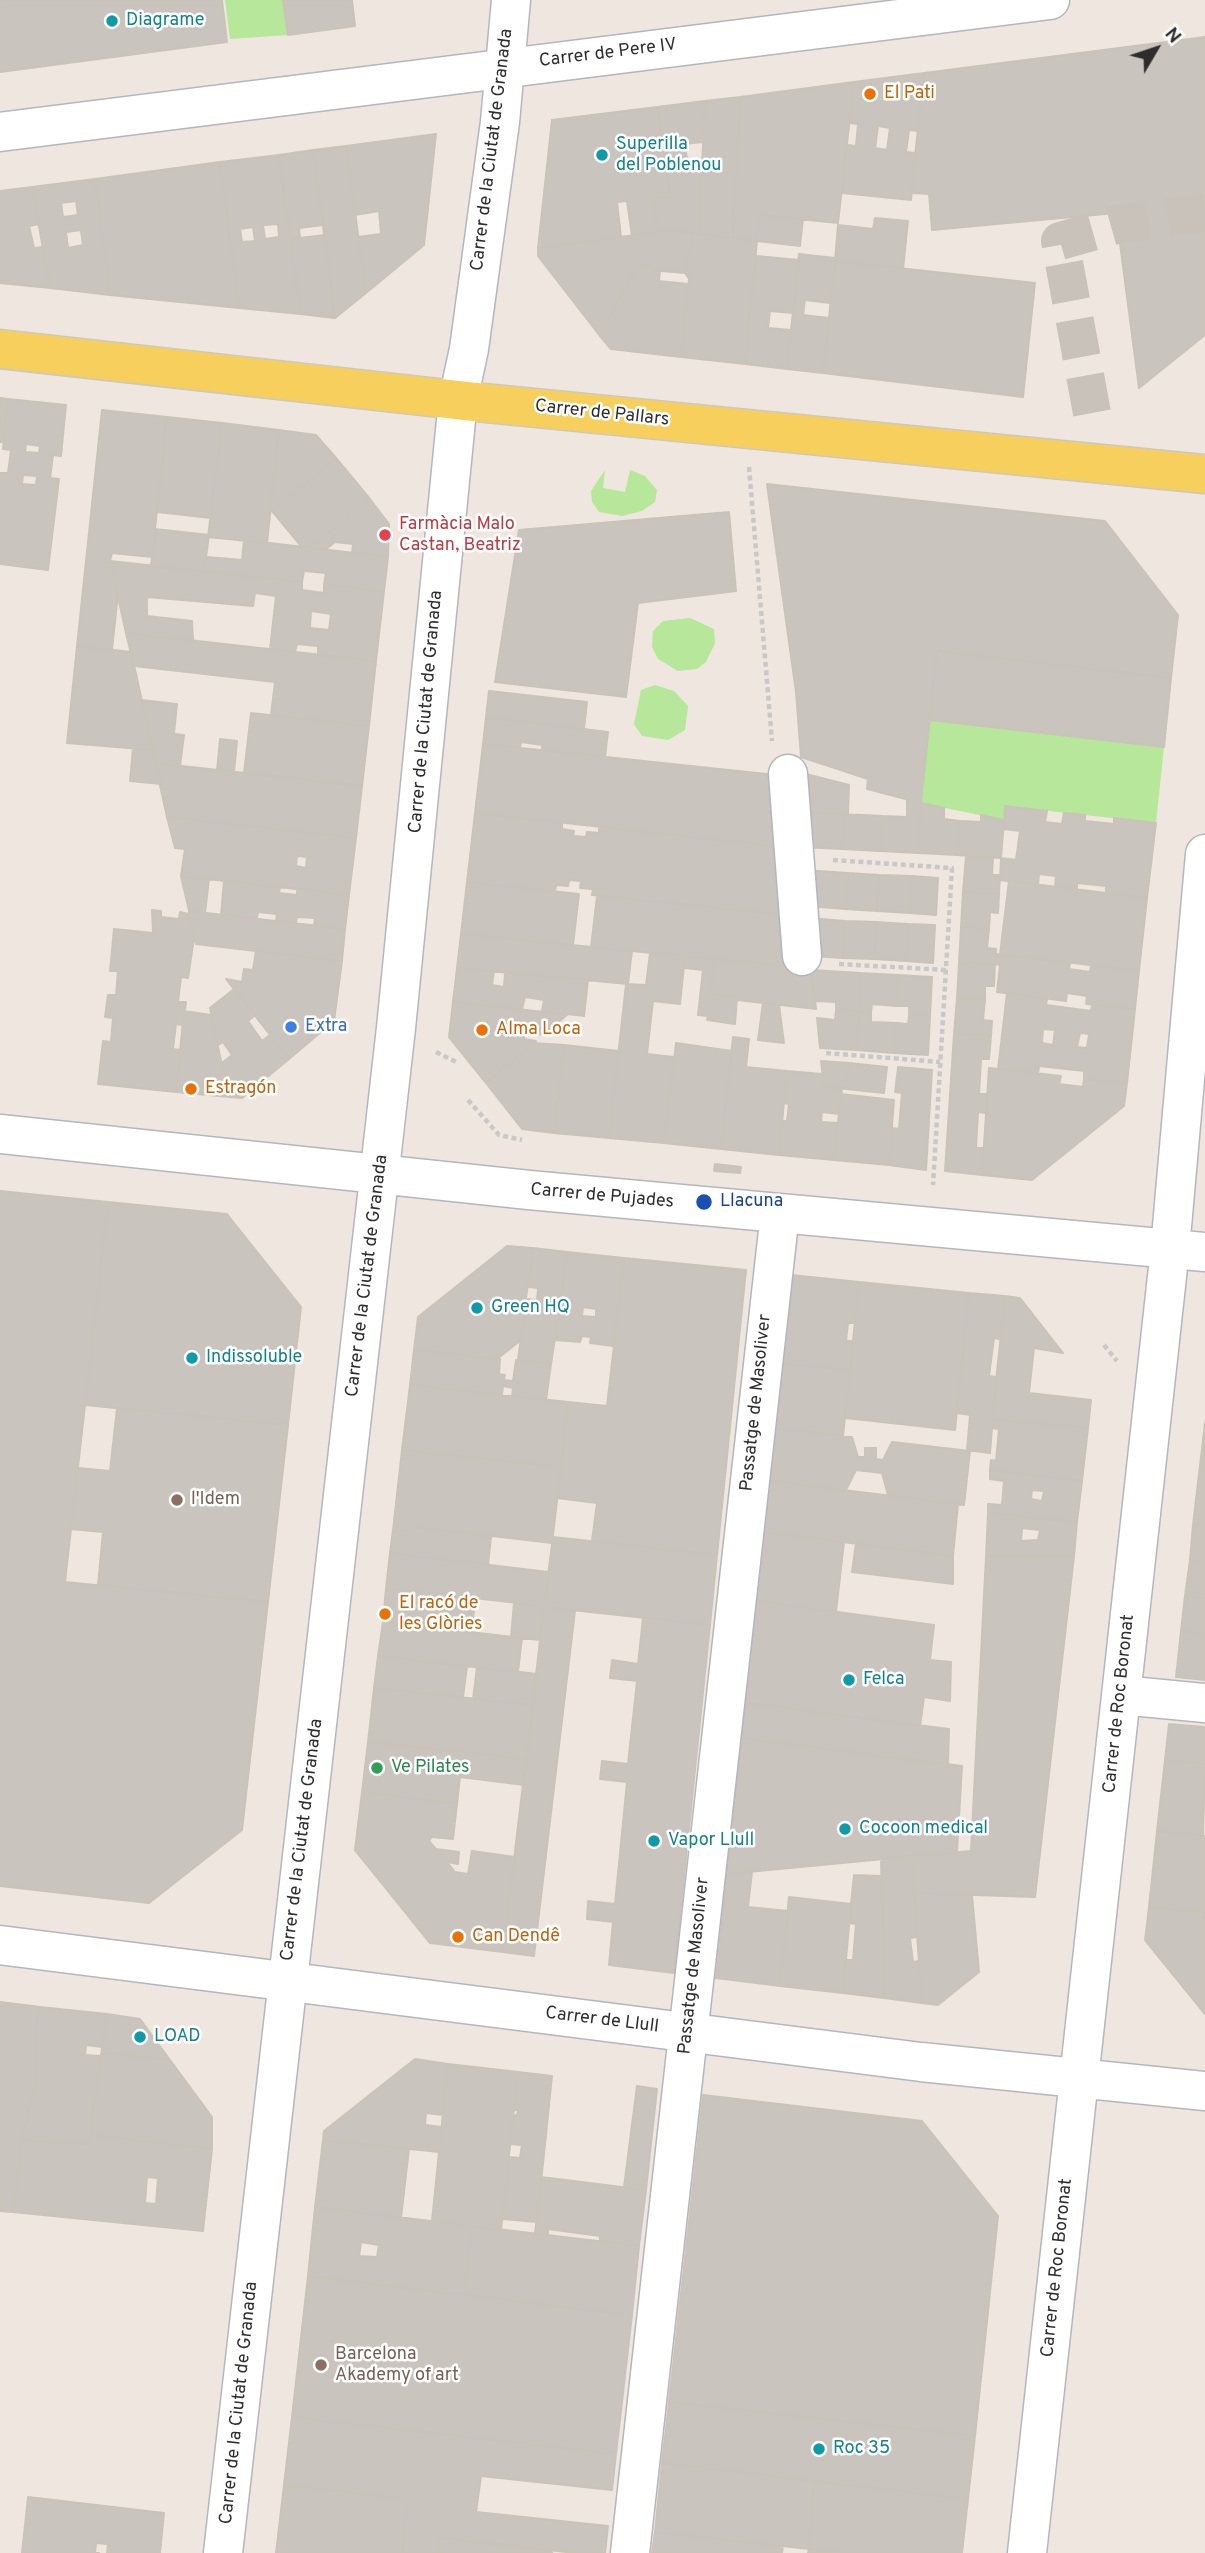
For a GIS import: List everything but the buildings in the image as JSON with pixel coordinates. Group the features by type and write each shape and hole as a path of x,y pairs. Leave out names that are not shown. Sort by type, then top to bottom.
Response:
{"main road":[{"name":"Carrer de Pallars","path":"0,349 457,400 1205,474"}],"street":[{"name":"Carrer de la Ciutat de Granada","path":"223,2553 380,1175 457,400 470,349 506,67 511,0"},
{"name":"Carrer de Pere IV","path":"0,132 1050,0"},
{"path":"788,774 816,960"},
{"name":"Carrer de Roc Boronat","path":"1027,2553 1121,1695 1188,1250 1205,854"},
{"name":"Carrer de Pujades","path":"0,1134 380,1175 1188,1250"},
{"name":"Passatge de Masoliver","path":"630,2553 685,2061 686,2032 780,1213"},
{"path":"1121,1695 1205,1703"},
{"name":"Carrer de Llull","path":"0,1945 686,2032 1205,2091"}],"path":[{"path":"749,463 771,737 788,774"},
{"path":"821,859 952,868 933,1185"},
{"path":"816,960 946,970"},
{"path":"436,1052 458,1063"},
{"path":"826,1053 940,1062"},
{"path":"468,1100 499,1135 522,1140"},
{"path":"1104,1345 1124,1370"}],"green space":[{"path":"225,0 283,0 288,35 230,39"},
{"path":"605,470 603,488 625,492 630,470 645,476 657,490 655,502 642,511 622,516 599,512 592,502 591,491"},
{"path":"690,618 714,629 715,643 706,662 697,669 678,671 658,659 652,647 653,631 663,621"},
{"path":"655,685 674,691 688,706 685,730 668,740 642,736 634,724 641,690"},
{"path":"930,720 1164,747 1156,823 1005,806 1004,820 921,803"}],"tunnel":[{"path":"1092,413 1060,241 1120,224 1205,212"}],"place":[{"name":"Diagrame","path":"112,21"},
{"name":"El Pati","path":"870,94"},
{"name":"Superilla del Poblenou","path":"602,155"},
{"name":"Farmàcia Malo Castan, Beatriz","path":"385,535"},
{"name":"Extra","path":"291,1027"},
{"name":"Alma Loca","path":"482,1030"},
{"name":"Estragón","path":"191,1089"},
{"name":"Llacuna","path":"704,1202"},
{"name":"Green HQ","path":"477,1308"},
{"name":"Indissoluble","path":"192,1358"},
{"name":"l'Idem","path":"177,1500"},
{"name":"El racó de les Glòries","path":"385,1614"},
{"name":"Felca","path":"849,1680"},
{"name":"Ve Pilates","path":"377,1768"},
{"name":"Cocoon medical","path":"845,1829"},
{"name":"Vapor Llull","path":"654,1841"},
{"name":"Can Dendê","path":"458,1937"},
{"name":"LOAD","path":"140,2037"},
{"name":"Barcelona Akademy of art","path":"321,2365"},
{"name":"Roc 35","path":"819,2449"}]}
